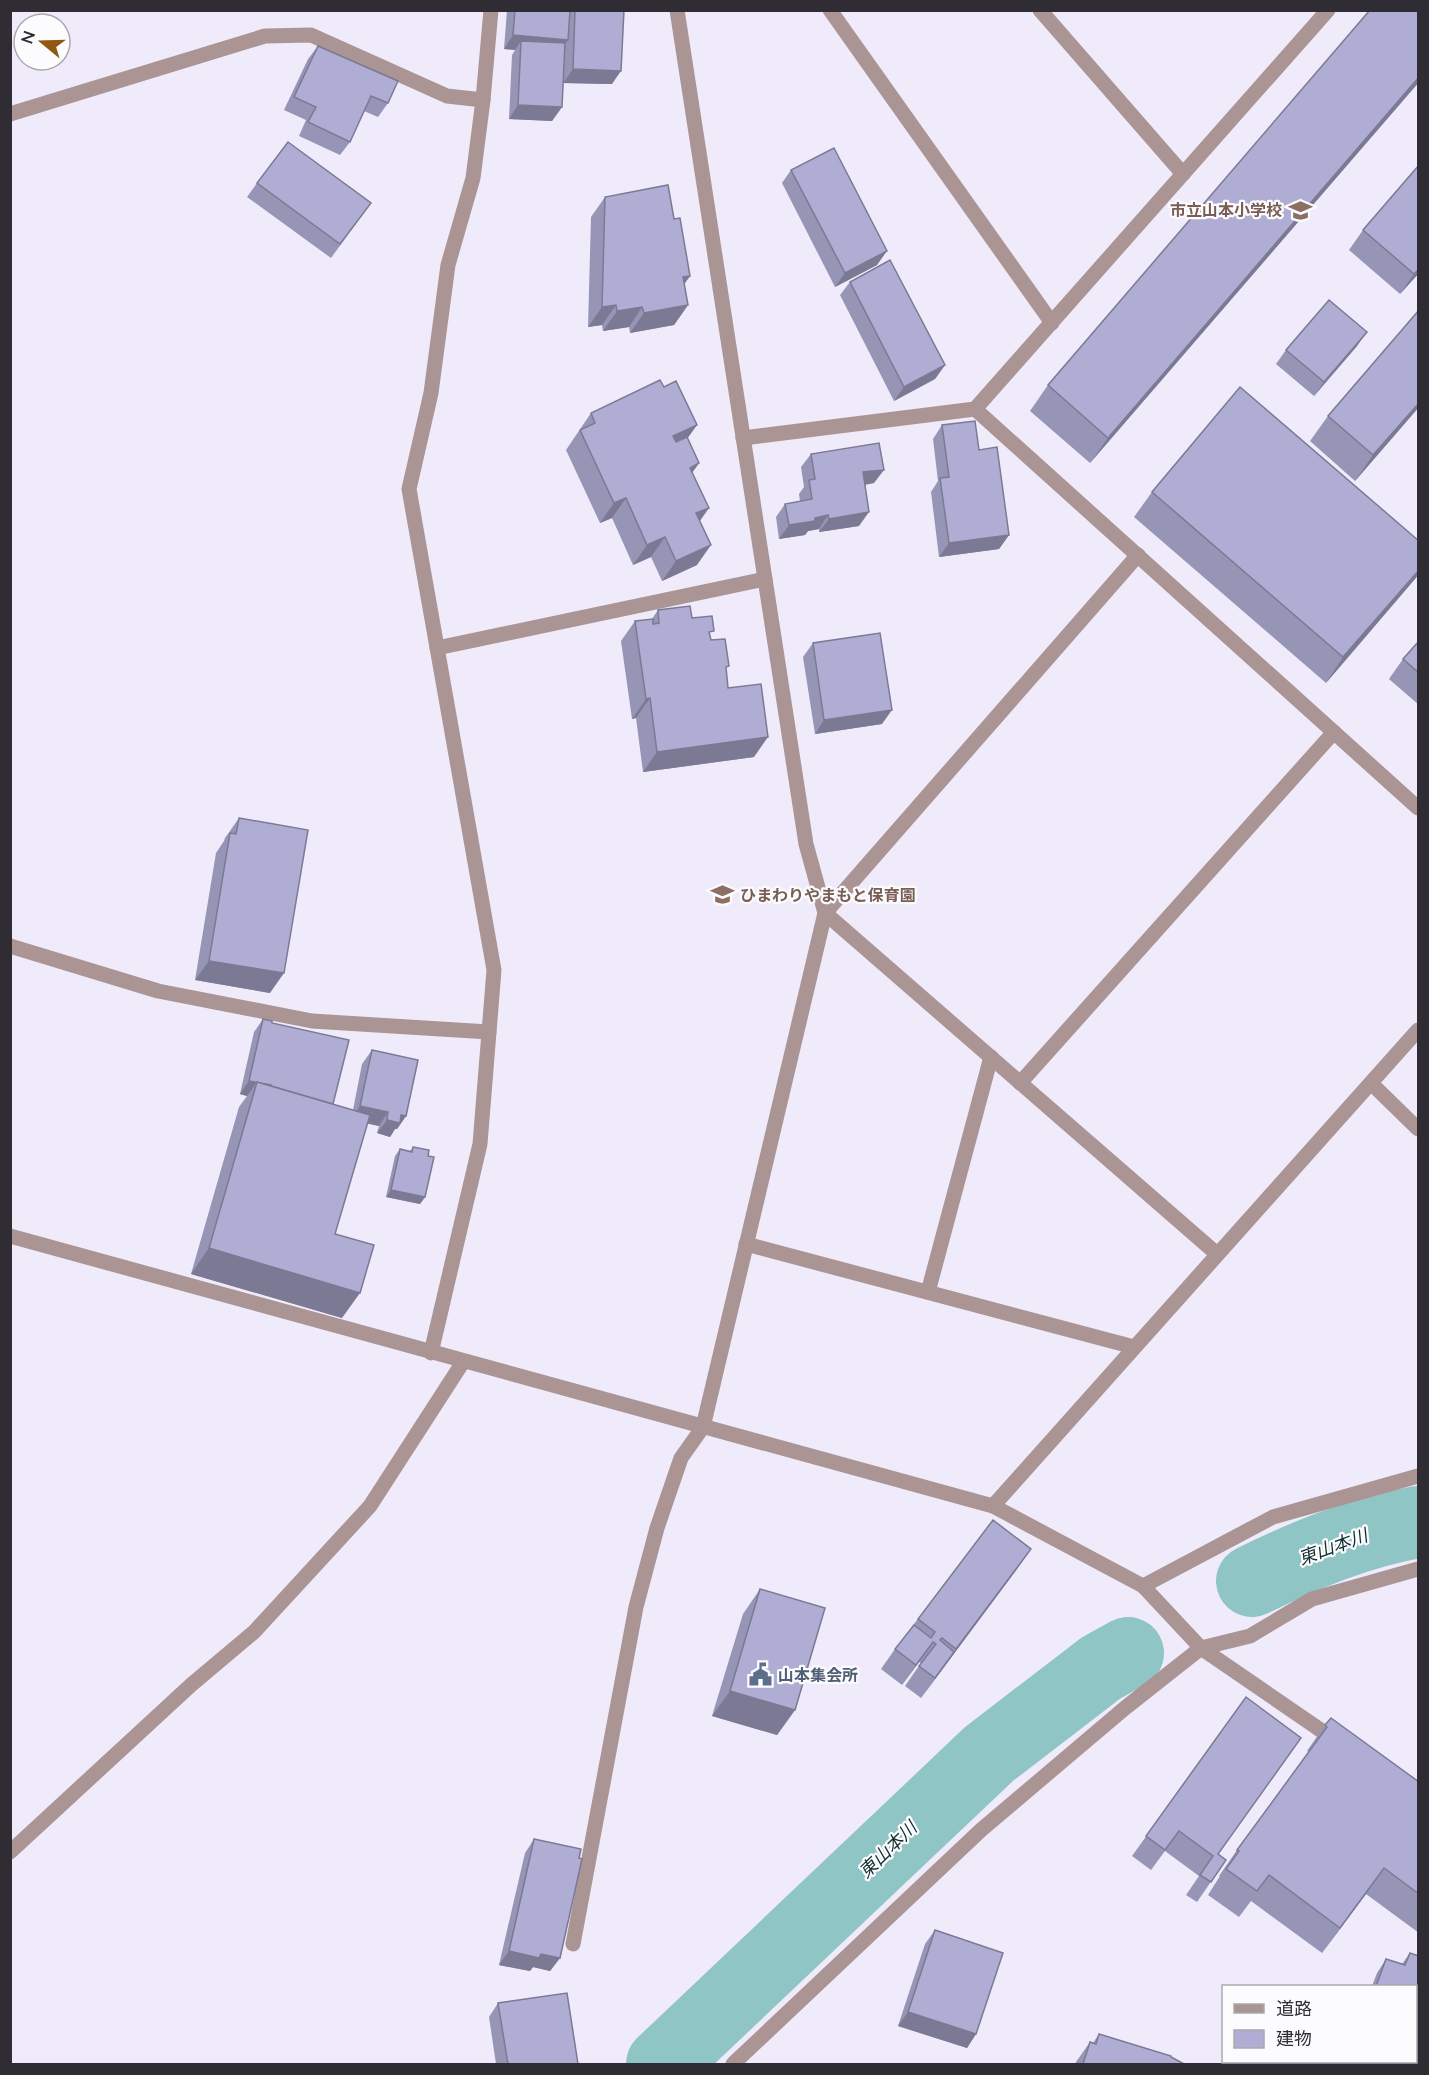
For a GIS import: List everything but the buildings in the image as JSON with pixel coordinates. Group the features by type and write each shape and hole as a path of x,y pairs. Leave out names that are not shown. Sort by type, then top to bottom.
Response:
{"street":[{"path":"430,1353 480,1144 494,970 409,489 431,393 448,265 473,178 491,10"},
{"path":"677,10 806,844 825,913 1217,1254"},
{"path":"830,10 1052,323"},
{"path":"1040,10 1183,174"},
{"path":"743,438 975,409 1328,10"},
{"path":"10,114 265,36 311,35 447,96 483,100"},
{"path":"975,409 1419,808"},
{"path":"573,1944 636,1607 657,1528 681,1458 703,1427 825,913 1138,555"},
{"path":"437,648 765,579"},
{"path":"1020,1083 1334,732"},
{"path":"10,946 158,991 312,1022 489,1032"},
{"path":"993,1506 1419,1030"},
{"path":"928,1292 991,1057"},
{"path":"1372,1084 1419,1129"},
{"path":"10,1236 993,1506 1143,1586 1201,1648 1353,1753"},
{"path":"746,1244 1134,1347"},
{"path":"10,1852 270,1615 370,1506 464,1362"},
{"path":"1143,1586 1273,1517 1419,1476"},
{"path":"733,2064 981,1830 1116,1715 1201,1648 1250,1636 1312,1599 1419,1569"}],"waterway":[{"name":"東山本川","path":"1252,1581 1292,1562 1354,1538 1418,1522"},
{"name":"東山本川","path":"662,2064 989,1754 1101,1668 1128,1653"}],"place":[{"name":"市立山本小学校","path":"1300,210"},
{"name":"ひまわりやまもと保育園","path":"722,895"},
{"name":"山本集会所","path":"760,1675"}]}
